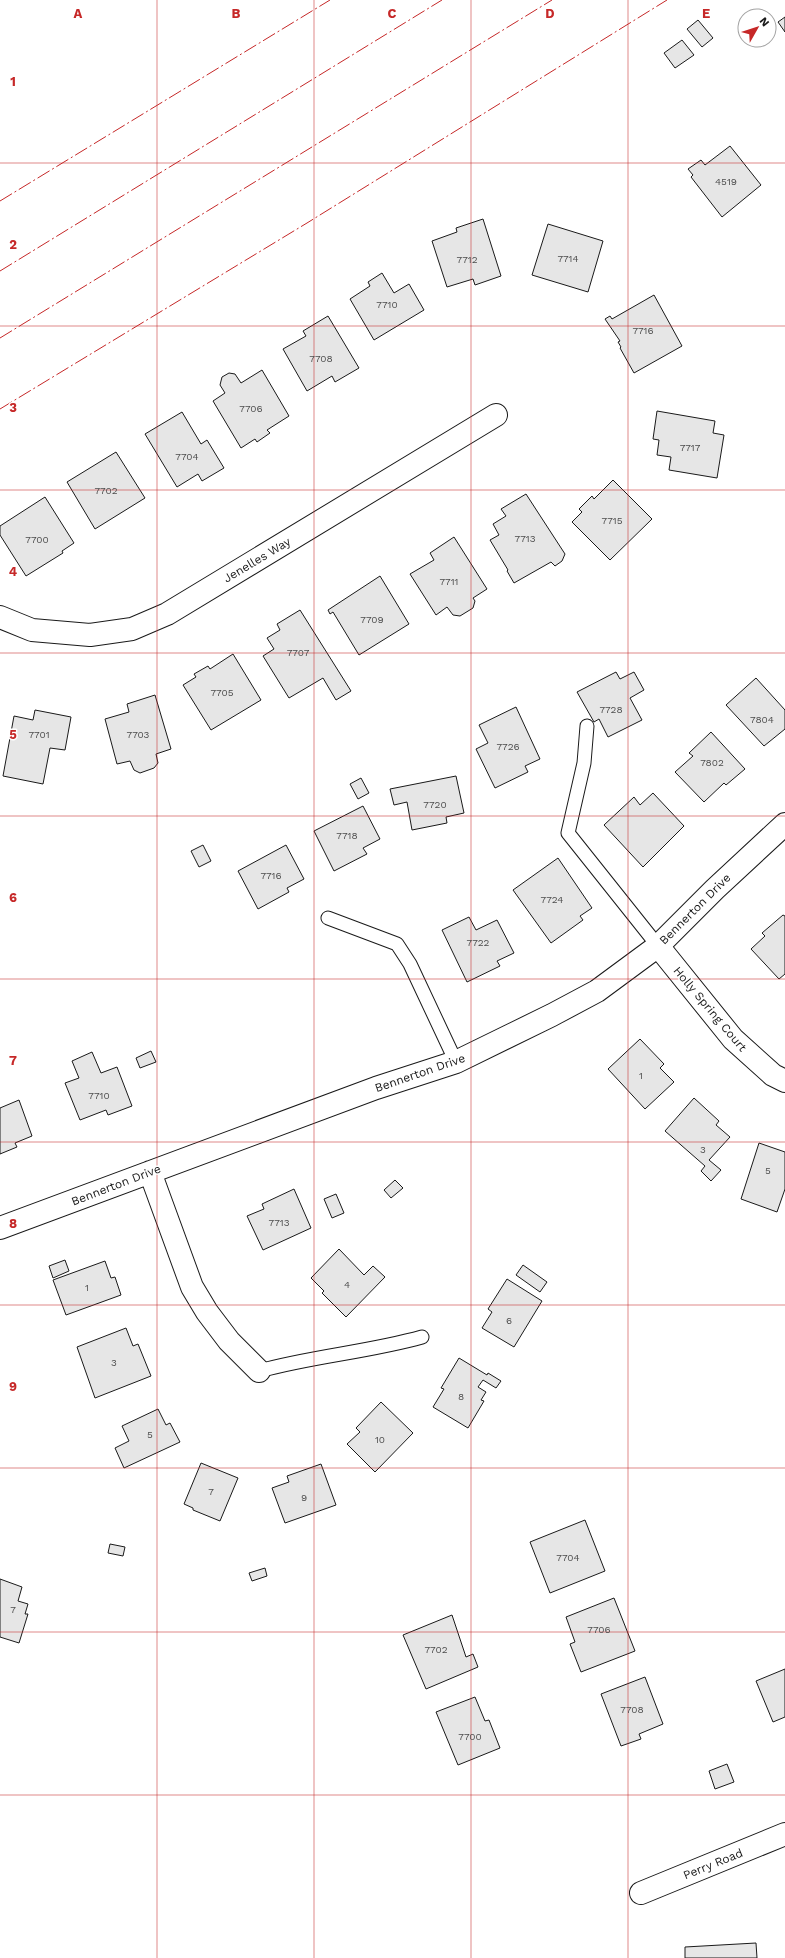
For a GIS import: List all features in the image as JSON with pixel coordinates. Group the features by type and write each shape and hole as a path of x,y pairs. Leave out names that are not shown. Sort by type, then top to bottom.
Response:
{"street":[{"name":"Jenelles Way","path":"0,617 32,630 90,635 132,629 160,617 496,415"},
{"name":"Bennerton Drive","path":"0,1228 376,1088 456,1062 597,991 658,946 715,889 785,824"},
{"name":"Holly Spring Court","path":"658,946 733,1039 773,1075 785,1081"},
{"path":"150,1172 192,1287 207,1312 229,1341 259,1371"},
{"name":"Perry Road","path":"641,1893 785,1834"}],"lane":[{"path":"587,726 584,763 568,833 658,946"},
{"path":"328,918 397,944 410,964 456,1062"},
{"path":"259,1371 350,1351 398,1344 422,1337"}],"building":[{"path":"785,17 785,32 778,22"},
{"path":"698,20 713,38 702,47 687,29"},
{"path":"682,40 694,55 675,68 664,53"},
{"path":"730,146 761,185 722,217 691,177 693,175 688,169 701,160 705,165"},
{"path":"483,219 501,276 475,285 473,279 447,287 432,241 457,232 456,228"},
{"path":"548,224 603,241 588,292 532,275"},
{"path":"382,273 394,293 409,284 424,310 374,340 350,299 370,286 368,282"},
{"path":"654,295 682,346 634,373 620,348 621,347 618,342 620,341 605,319 610,316 612,319"},
{"path":"328,316 359,368 335,382 332,376 307,391 283,349 306,336 303,331"},
{"path":"262,370 289,416 267,430 270,433 257,442 255,439 241,448 213,401 225,393 220,385 222,377 229,373 235,374 241,383"},
{"path":"657,411 715,421 713,433 724,435 717,478 669,470 671,457 657,455 659,440 653,439"},
{"path":"182,412 201,444 207,440 224,468 202,481 198,474 177,487 145,434"},
{"path":"116,452 145,498 95,529 67,482"},
{"path":"613,480 652,519 610,560 572,522 582,512 579,509 592,496 594,499"},
{"path":"526,494 565,554 562,561 555,566 551,562 514,583 490,540 499,535 493,524 506,516 501,509"},
{"path":"45,497 74,543 62,551 63,553 26,576 0,535 0,526"},
{"path":"454,537 487,589 473,598 475,601 473,608 460,616 453,615 447,607 436,615 410,574 434,560 430,553"},
{"path":"380,576 409,624 359,655 333,612 330,614 328,610"},
{"path":"300,610 351,691 336,700 323,678 289,698 263,656 274,649 267,638 280,630 277,624"},
{"path":"233,654 261,700 211,730 183,685 196,677 194,674 208,666 210,669"},
{"path":"616,672 620,679 634,672 644,690 630,698 642,720 608,737 599,719 594,722 577,692"},
{"path":"756,678 785,710 785,729 764,746 726,705"},
{"path":"155,695 171,749 156,754 158,763 154,768 140,773 134,770 130,761 117,764 105,719 129,712 127,704"},
{"path":"516,707 540,759 525,766 528,772 495,788 476,749 488,743 479,725"},
{"path":"35,710 71,717 65,750 50,748 43,784 3,776 14,716 33,720"},
{"path":"711,732 745,769 726,785 724,783 704,802 675,772 693,756 689,753"},
{"path":"456,776 464,813 446,817 447,823 412,830 407,802 394,805 390,789"},
{"path":"361,778 369,793 358,799 350,784"},
{"path":"653,793 684,826 643,867 604,825 634,797 640,805"},
{"path":"363,806 380,839 363,848 367,854 334,871 314,831"},
{"path":"203,845 211,861 199,867 191,851"},
{"path":"286,845 304,879 287,888 289,892 258,909 238,871"},
{"path":"558,858 592,908 580,916 583,920 551,943 513,890"},
{"path":"783,915 785,916 785,974 779,979 751,949 765,936 762,933"},
{"path":"469,917 476,930 497,920 514,953 497,961 500,966 467,982 442,930"},
{"path":"640,1039 664,1064 660,1068 674,1082 645,1109 608,1069"},
{"path":"151,1051 156,1062 140,1068 136,1058"},
{"path":"92,1052 101,1073 117,1067 132,1106 108,1115 106,1110 80,1120 65,1083 79,1078 72,1061"},
{"path":"694,1098 719,1121 716,1125 730,1137 709,1160 721,1170 711,1181 701,1171 705,1166 665,1131"},
{"path":"19,1100 32,1136 15,1143 17,1147 0,1154 0,1108"},
{"path":"759,1143 785,1152 785,1189 777,1212 741,1199"},
{"path":"395,1180 403,1188 391,1198 384,1190"},
{"path":"294,1189 311,1228 263,1250 247,1216 264,1209 262,1204"},
{"path":"336,1194 344,1213 332,1218 324,1199"},
{"path":"339,1249 364,1275 373,1266 385,1277 346,1317 322,1293 324,1291 311,1278"},
{"path":"65,1260 69,1271 53,1278 49,1266"},
{"path":"105,1261 111,1278 115,1277 121,1295 66,1315 53,1280"},
{"path":"523,1265 547,1282 540,1292 516,1275"},
{"path":"507,1279 542,1301 514,1347 482,1328 492,1312 488,1309"},
{"path":"126,1328 133,1346 138,1344 151,1376 95,1398 77,1347"},
{"path":"459,1358 487,1375 488,1373 501,1381 496,1388 483,1380 478,1387 486,1392 481,1400 484,1401 468,1428 433,1407 444,1389 441,1388"},
{"path":"381,1402 413,1433 375,1472 347,1444 360,1432 356,1428"},
{"path":"158,1409 166,1425 170,1423 180,1442 124,1468 115,1448 129,1441 122,1426"},
{"path":"201,1463 238,1478 220,1521 193,1510 193,1508 184,1504"},
{"path":"321,1464 336,1505 285,1523 272,1488 289,1482 287,1476"},
{"path":"585,1520 605,1571 550,1593 530,1542"},
{"path":"110,1544 125,1547 123,1556 108,1553"},
{"path":"265,1568 267,1576 252,1581 249,1573"},
{"path":"0,1579 22,1587 18,1601 28,1604 25,1614 28,1614 19,1643 0,1637"},
{"path":"614,1598 635,1651 581,1672 570,1644 575,1642 566,1617"},
{"path":"452,1615 466,1657 473,1654 478,1667 426,1689 403,1635"},
{"path":"785,1669 785,1717 773,1722 756,1681"},
{"path":"645,1677 663,1724 639,1734 641,1739 621,1746 601,1694"},
{"path":"475,1697 485,1721 489,1720 500,1748 458,1765 436,1712"},
{"path":"727,1764 734,1782 715,1789 709,1771"},
{"path":"756,1943 757,1958 685,1958 685,1947"}],"power":[{"path":"0,201 330,0"},
{"path":"0,271 442,0"},
{"path":"0,338 552,0"},
{"path":"0,409 307,223 667,0"}]}
